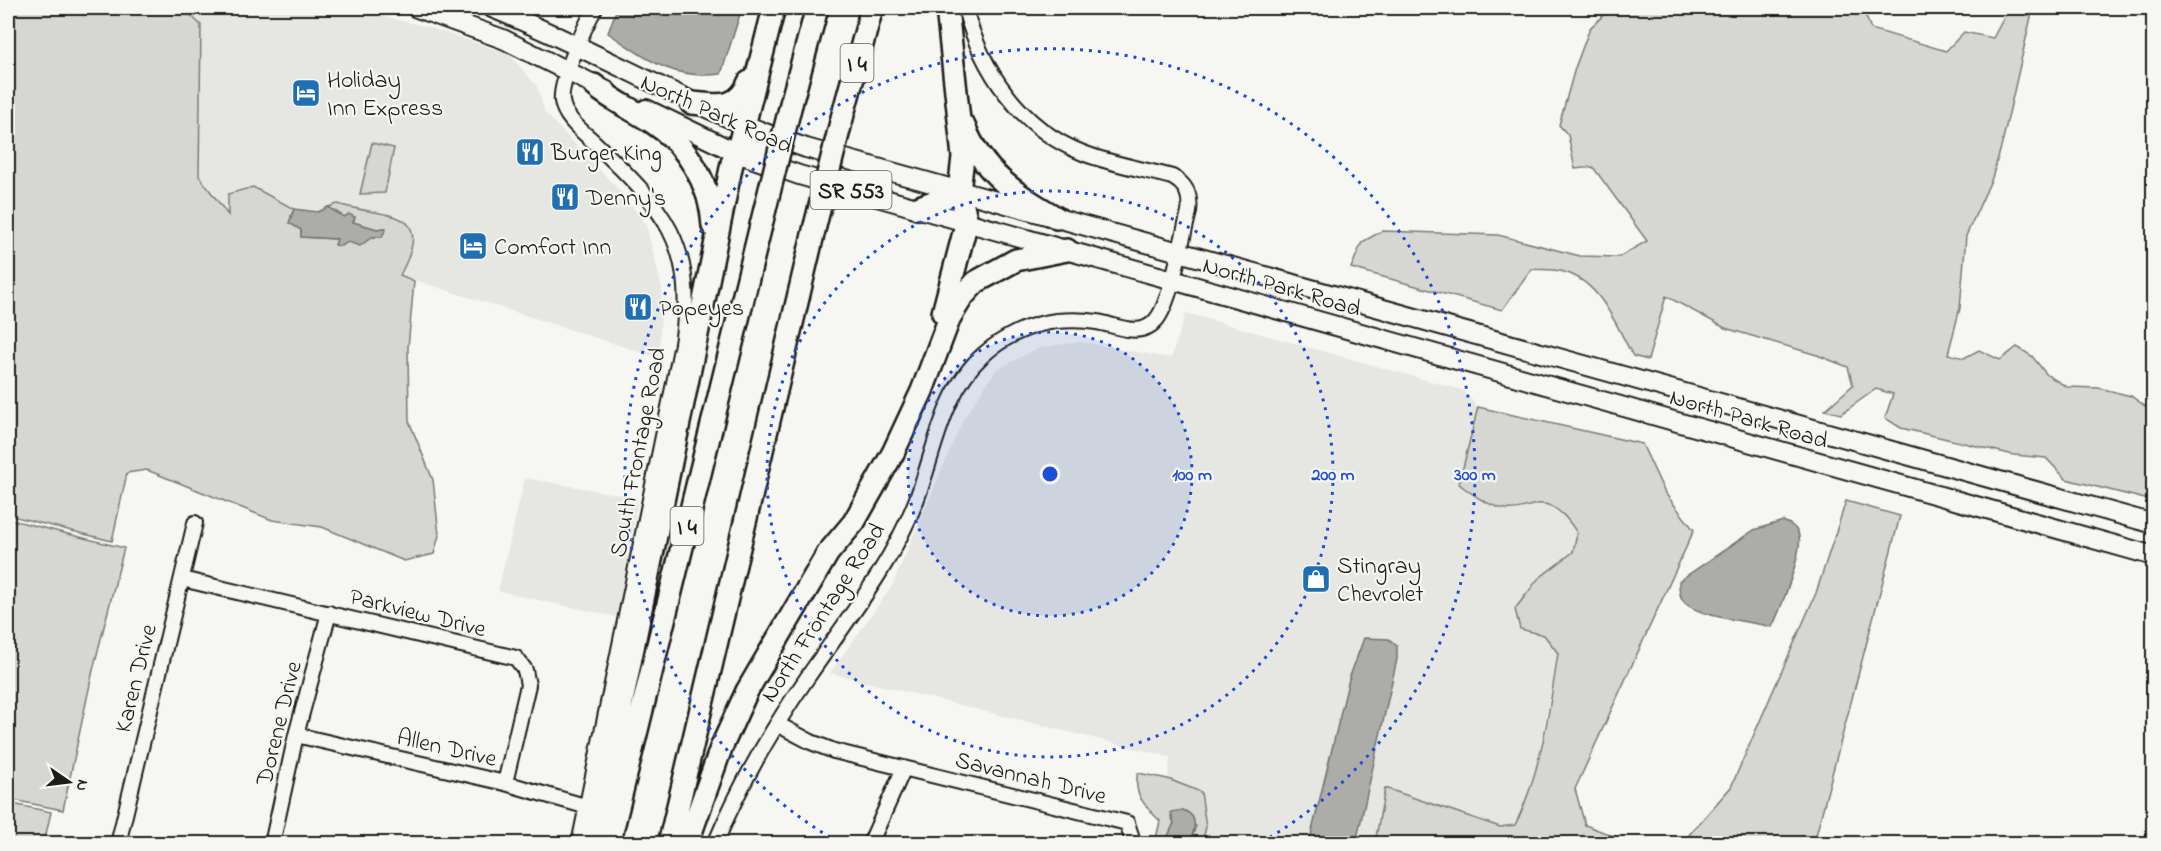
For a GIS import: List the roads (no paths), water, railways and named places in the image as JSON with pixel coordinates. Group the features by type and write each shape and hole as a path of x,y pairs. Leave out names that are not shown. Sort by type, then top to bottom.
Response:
{"highway":[{"path":"593,843 713,248 732,163 737,153 759,59 774,8"},
{"name":"I 4","path":"609,843 791,104 817,8"},
{"name":"I 4","path":"669,843 815,226 872,8"},
{"path":"687,843 721,748 747,691 769,650 836,544 888,452 920,382 947,303 968,221 959,192 963,158 947,8"},
{"path":"690,103 722,105 744,95 759,59"},
{"path":"594,85 608,98 654,123 676,142 688,158 709,200 713,248"},
{"path":"958,112 968,137 990,171 1004,185 1057,218"},
{"path":"737,153 779,139"},
{"path":"917,208 959,192"},
{"path":"836,544 854,522 893,453 922,391 950,317 963,296 976,282 1016,260 1067,250"}],"main road":[{"name":"North Park Road","path":"417,8 503,39 737,153 799,175 2154,556"},
{"name":"North Park Road","path":"492,8 578,46 690,103 779,139 959,192 2154,524"}],"street":[{"name":"South Frontage Road","path":"579,843 680,352 688,302 677,243 654,202 575,125 564,110 562,89 595,8"},
{"name":"North Frontage Road","path":"715,843 748,774 777,724 872,585 901,535 915,503 953,394 974,365 1008,337 1055,321 1085,321 1131,330 1150,327 1161,313 1191,201 1180,181 1080,152 1042,130 999,86 980,50 965,8"},
{"name":"Karen Drive","path":"118,843 195,523"},
{"name":"Parkview Drive","path":"182,579 516,658 525,670 528,685 505,783"},
{"name":"Dorene Drive","path":"272,843 296,735 328,613"},
{"path":"777,724 811,742 904,768 870,843"},
{"name":"Allen Drive","path":"296,735 505,783 588,807"},
{"name":"Savannah Drive","path":"904,768 1127,823 1134,843"}],"place":[{"name":"Holiday Inn Express","path":"306,93"},
{"name":"Burger King","path":"530,152"},
{"name":"Denny's","path":"565,197"},
{"name":"Comfort Inn","path":"473,246"},
{"name":"Popeyes","path":"638,307"},
{"name":"Stingray Chevrolet","path":"1316,579"}]}
